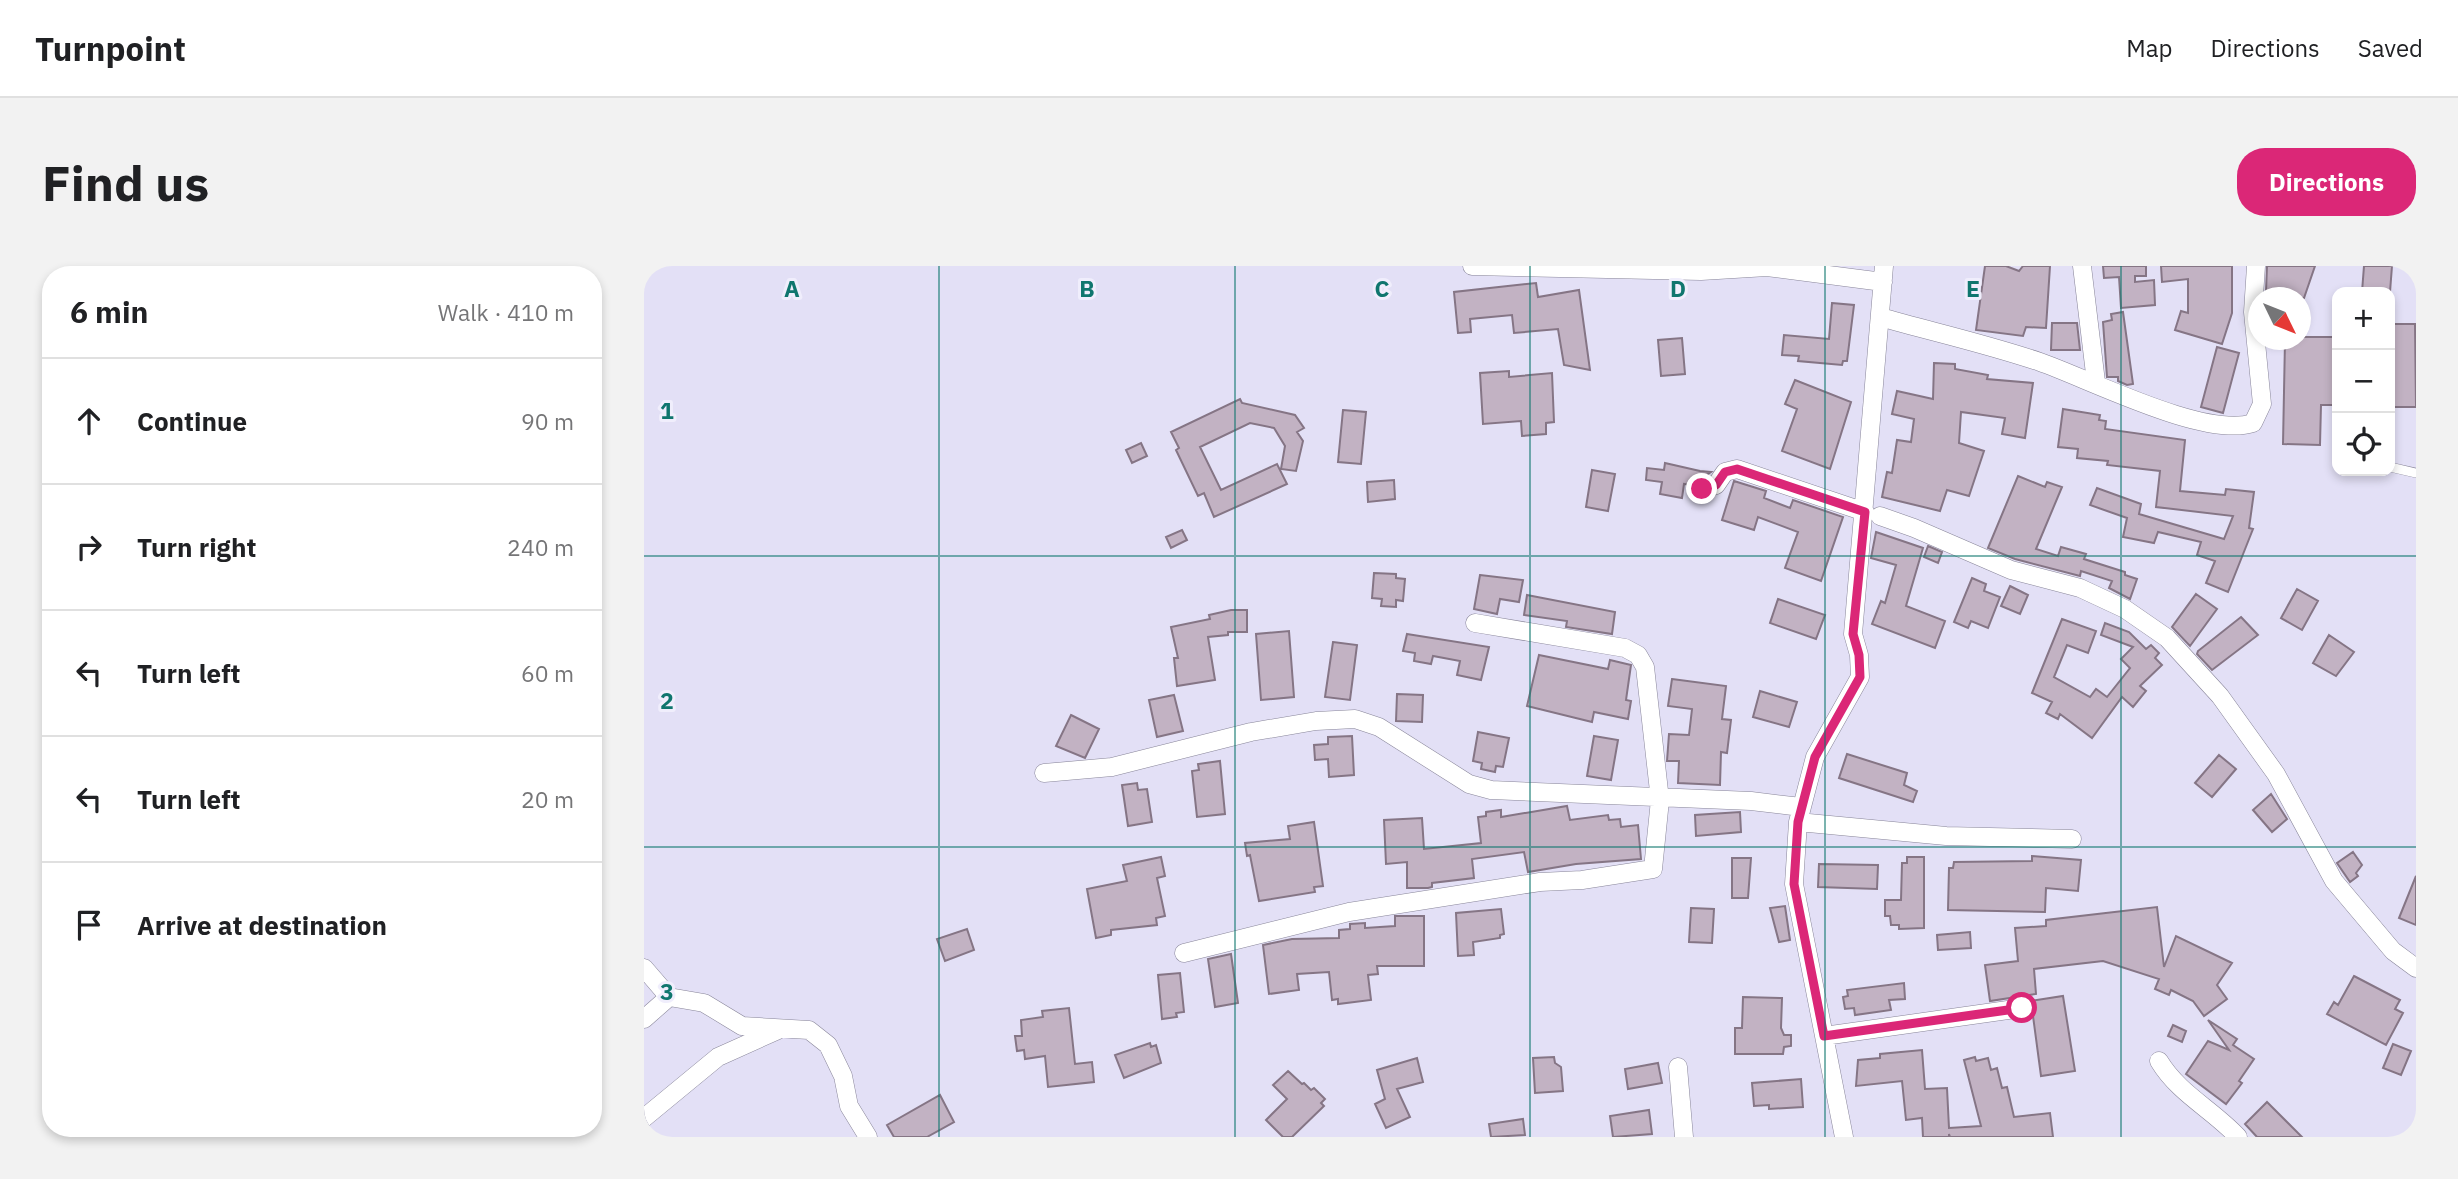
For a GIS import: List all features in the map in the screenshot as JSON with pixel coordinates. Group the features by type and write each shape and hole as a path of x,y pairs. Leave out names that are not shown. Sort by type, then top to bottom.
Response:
{"street":[{"path":"1472,266 1701,271 1767,267 1883,274 1873,514 1853,634 1859,655 1860,677 1815,757 1799,815 1794,884 1844,1137"},
{"path":"2082,266 2096,382"},
{"path":"1880,317 2037,361 2164,410 2240,427 2253,422 2262,404 2253,312 2256,266"},
{"path":"1702,489 1716,485 1725,472 1737,469 1914,528 2011,570 2080,588 2125,609 2167,638 2220,696 2276,774 2334,881 2393,951 2416,968"},
{"path":"1184,953 1349,912 1540,882 1583,880 1653,869 1660,800 1645,667 1637,655 1603,643 1475,623"},
{"path":"1044,773 1112,767 1251,732 1316,721 1355,719 1379,727 1469,784 1490,790 1660,800 1751,801 1799,815 1946,836 2072,839"},
{"path":"644,968 669,997 704,1003 742,1026 809,1030 828,1045 844,1076 849,1106 868,1137"},
{"path":"644,1019 669,997"},
{"path":"1824,1036 2022,1008"},
{"path":"644,1118 718,1056 782,1028"},
{"path":"2159,1060 2171,1080 2238,1137"},
{"path":"1678,1067 1684,1137"}],"lane":[{"path":"2395,468 2416,474"}],"building":[{"path":"1985,266 2006,266 2019,271 2023,266 2050,266 2046,328 2026,327 2023,336 1976,330"},
{"path":"2103,266 2146,266 2146,276 2135,276 2135,282 2154,280 2155,305 2121,308 2119,277 2104,278"},
{"path":"2161,266 2232,266 2232,313 2222,344 2175,330 2181,311 2188,313 2188,279 2162,282"},
{"path":"2267,266 2315,266 2308,287 2266,287"},
{"path":"2364,266 2392,266 2390,287 2362,287"},
{"path":"1536,283 1538,297 1579,290 1590,370 1564,365 1558,329 1514,333 1512,315 1470,319 1471,332 1458,333 1454,292"},
{"path":"1832,303 1854,305 1847,361 1843,361 1842,365 1798,361 1799,356 1782,355 1784,335 1829,339"},
{"path":"2123,312 2133,384 2127,385 2118,381 2118,377 2107,377 2103,322 2112,320 2111,314"},
{"path":"2052,323 2077,323 2080,350 2051,350"},
{"path":"2395,324 2415,324 2416,407 2395,407"},
{"path":"2311,337 2332,337 2332,405 2321,405 2320,445 2283,444 2285,350 2311,350"},
{"path":"1682,338 1685,374 1661,376 1658,340"},
{"path":"2217,347 2239,353 2223,413 2201,407"},
{"path":"1934,363 1955,364 1955,369 1988,375 1987,379 2033,383 2025,438 2002,434 2005,418 1961,412 1959,443 1984,451 1969,496 1947,490 1940,511 1882,497 1887,472 1892,473 1897,440 1911,442 1914,419 1892,414 1897,391 1933,399"},
{"path":"1509,371 1509,377 1552,373 1554,422 1546,423 1546,434 1522,436 1521,421 1483,424 1480,373"},
{"path":"1795,380 1851,402 1830,469 1782,451 1797,409 1785,404"},
{"path":"1240,399 1242,403 1295,415 1304,428 1297,432 1303,441 1296,471 1281,469 1285,446 1274,428 1250,423 1200,447 1221,490 1277,464 1287,484 1214,517 1204,493 1198,496 1176,450 1179,448 1171,432"},
{"path":"2063,409 2100,415 2099,420 2106,421 2105,429 2185,440 2180,491 2225,495 2226,489 2254,492 2249,528 2253,529 2228,592 2206,583 2215,561 2197,555 2201,542 2158,532 2154,543 2123,537 2127,518 2090,505 2097,488 2141,504 2139,514 2224,539 2233,516 2156,507 2160,471 2107,465 2108,461 2077,458 2078,449 2058,447"},
{"path":"1343,410 1366,412 1361,464 1338,462"},
{"path":"1141,443 1147,456 1132,463 1126,450"},
{"path":"1665,463 1711,472 1691,485 1684,484 1682,498 1660,494 1662,482 1646,480 1647,468 1664,470"},
{"path":"1592,470 1615,474 1608,511 1586,507"},
{"path":"2018,476 2045,487 2047,482 2062,487 2036,549 2058,556 2061,547 2086,554 2084,559 2125,572 2125,575 2137,579 2130,599 2109,588 2112,581 2081,571 2080,576 2015,559 1988,548"},
{"path":"1394,480 1395,499 1368,502 1367,482"},
{"path":"1734,481 1766,491 1764,498 1790,508 1793,500 1843,517 1821,581 1785,568 1798,532 1758,517 1754,530 1722,520"},
{"path":"1182,530 1187,540 1171,548 1166,537"},
{"path":"1876,532 1923,548 1906,606 1945,621 1935,648 1872,624 1881,601 1885,603 1896,565 1871,558"},
{"path":"1928,546 1942,552 1938,563 1924,557"},
{"path":"1374,573 1396,574 1396,578 1405,579 1403,601 1396,600 1396,607 1381,606 1382,599 1372,598"},
{"path":"1480,575 1523,580 1519,602 1500,599 1497,614 1474,609"},
{"path":"1972,578 1986,584 1984,591 2000,597 1988,628 1971,621 1968,628 1954,622"},
{"path":"2010,586 2028,595 2020,614 2001,606"},
{"path":"2297,589 2318,601 2302,630 2281,618"},
{"path":"2196,594 2217,609 2190,646 2172,627"},
{"path":"1527,595 1615,612 1612,634 1566,627 1567,621 1524,615"},
{"path":"1778,599 1825,615 1816,639 1770,623"},
{"path":"1247,610 1247,632 1228,632 1228,635 1208,637 1215,680 1177,686 1174,658 1178,658 1171,627 1210,619 1209,615"},
{"path":"2241,617 2258,635 2212,670 2197,654 2198,651"},
{"path":"2062,619 2096,631 2088,653 2067,645 2054,677 2090,697 2096,689 2107,697 2130,668 2121,659 2133,647 2101,635 2105,623 2129,632 2146,649 2151,645 2159,653 2155,658 2162,665 2140,686 2146,691 2133,707 2122,697 2092,738 2060,714 2058,719 2046,713 2052,702 2032,693"},
{"path":"1289,631 1294,697 1261,700 1256,634"},
{"path":"1407,634 1489,647 1481,680 1457,675 1460,661 1433,656 1431,664 1414,661 1415,653 1403,651"},
{"path":"2329,635 2354,652 2336,676 2313,663"},
{"path":"1333,642 1357,645 1350,700 1325,697"},
{"path":"1539,655 1608,669 1610,660 1631,665 1626,700 1631,701 1628,719 1594,712 1592,722 1527,706"},
{"path":"1672,679 1726,686 1722,719 1731,720 1727,753 1721,752 1720,785 1678,783 1679,761 1667,761 1669,734 1689,735 1692,709 1668,706"},
{"path":"1760,691 1797,702 1789,727 1753,717"},
{"path":"1397,694 1423,695 1422,722 1396,721"},
{"path":"1174,695 1183,731 1157,737 1149,700"},
{"path":"1071,715 1099,729 1085,758 1056,746"},
{"path":"1478,732 1509,738 1503,767 1496,766 1495,772 1481,769 1482,763 1473,761"},
{"path":"1352,736 1354,775 1329,777 1328,759 1315,760 1314,745 1328,744 1328,737"},
{"path":"1594,736 1618,740 1611,780 1587,776"},
{"path":"1847,754 1907,773 1904,785 1917,791 1913,802 1839,778"},
{"path":"2219,755 2236,769 2212,797 2195,783"},
{"path":"1220,761 1225,814 1197,817 1192,771 1199,770 1198,764"},
{"path":"1137,783 1138,790 1147,789 1152,822 1128,826 1122,785"},
{"path":"2271,794 2287,819 2272,832 2253,810"},
{"path":"1567,806 1570,820 1608,815 1609,820 1620,819 1621,827 1638,825 1641,859 1576,864 1528,872 1524,852 1472,859 1474,878 1432,883 1432,887 1428,888 1407,888 1407,862 1386,864 1384,820 1422,818 1424,849 1481,843 1478,817 1486,816 1486,812 1501,810 1501,817"},
{"path":"1740,812 1741,832 1696,836 1695,815"},
{"path":"1314,822 1323,886 1314,887 1315,892 1259,901 1245,843 1290,839 1288,826"},
{"path":"2353,852 2362,865 2356,873 2358,876 2350,882 2337,863"},
{"path":"2032,856 2081,860 2078,891 2046,888 2045,912 1948,910 1949,868 1953,868 1954,862 2032,861"},
{"path":"1161,857 1165,876 1157,878 1165,916 1156,918 1157,925 1111,930 1111,935 1096,938 1087,889 1127,881 1123,865"},
{"path":"1907,857 1924,857 1924,928 1899,929 1899,925 1891,925 1890,916 1885,916 1885,900 1901,900 1902,863 1907,863"},
{"path":"1732,858 1751,858 1748,898 1732,898"},
{"path":"1819,864 1878,865 1877,889 1818,887"},
{"path":"2416,876 2416,925 2399,918"},
{"path":"1785,906 1790,940 1779,942 1770,908"},
{"path":"2157,907 2164,967 2176,936 2232,963 2217,985 2227,999 2204,1016 2193,1001 2171,990 2169,995 2155,989 2159,979 2103,961 2034,969 2036,994 1990,1001 1985,965 2018,961 2015,928 2046,926 2046,920"},
{"path":"1691,908 1714,909 1712,943 1689,942"},
{"path":"1501,909 1504,934 1500,935 1500,938 1473,942 1474,955 1458,956 1456,913"},
{"path":"1395,916 1424,916 1424,966 1377,966 1378,974 1368,975 1371,1000 1338,1004 1338,999 1332,1000 1329,972 1297,974 1299,990 1269,994 1263,945 1292,939 1339,938 1339,930 1350,929 1350,924 1365,923 1365,928 1395,926"},
{"path":"967,929 974,950 945,961 937,939"},
{"path":"1970,932 1971,948 1938,950 1937,935"},
{"path":"1231,954 1238,1003 1215,1007 1208,959"},
{"path":"1180,973 1184,1012 1176,1013 1177,1017 1162,1019 1158,975"},
{"path":"2354,976 2400,1000 2395,1009 2403,1013 2386,1045 2327,1014 2334,1002 2338,1005"},
{"path":"1904,983 1905,999 1889,1000 1891,1010 1855,1015 1854,1008 1845,1009 1843,997 1848,996 1847,990"},
{"path":"2063,996 2075,1071 2041,1076 2031,1001"},
{"path":"1743,997 1782,998 1781,1028 1784,1035 1791,1035 1791,1046 1784,1047 1783,1054 1735,1054 1735,1028 1742,1028"},
{"path":"1069,1008 1075,1064 1092,1062 1094,1082 1048,1087 1045,1056 1025,1059 1024,1050 1017,1051 1015,1036 1022,1036 1021,1020 1043,1017 1042,1011"},
{"path":"2208,1020 2237,1039 2233,1045 2254,1059 2239,1081 2242,1083 2226,1104 2186,1074 2208,1041 2229,1050"},
{"path":"2173,1025 2186,1031 2182,1042 2168,1036"},
{"path":"1150,1043 1151,1047 1156,1045 1161,1063 1124,1078 1115,1055"},
{"path":"2393,1044 2411,1051 2401,1075 2383,1068"},
{"path":"1922,1050 1925,1089 1947,1088 1949,1128 1981,1126 1964,1060 1988,1058 1991,1070 1997,1068 2002,1088 2007,1087 2014,1117 2050,1113 2053,1137 1950,1137 1949,1134 1949,1137 1923,1137 1922,1118 1906,1120 1902,1081 1856,1086 1858,1060 1880,1058 1880,1054"},
{"path":"1554,1057 1555,1063 1561,1067 1563,1091 1535,1093 1533,1058"},
{"path":"1417,1058 1423,1082 1397,1089 1410,1117 1386,1128 1375,1104 1385,1099 1377,1070"},
{"path":"1658,1063 1662,1083 1628,1089 1625,1069"},
{"path":"1288,1071 1311,1090 1314,1088 1325,1099 1321,1103 1324,1106 1292,1137 1283,1137 1266,1120 1287,1099 1273,1085"},
{"path":"1801,1079 1803,1107 1769,1109 1769,1105 1754,1106 1752,1083"},
{"path":"940,1095 954,1122 927,1137 894,1137 887,1125"},
{"path":"2267,1102 2302,1137 2257,1137 2245,1124"},
{"path":"1649,1110 1652,1134 1613,1137 1610,1116"},
{"path":"1523,1119 1525,1135 1491,1137 1489,1124"}],"route":[{"path":"1702,489 1716,485 1725,472 1737,469 1865,512 1853,634 1859,655 1860,677 1815,757 1798,822 1794,884 1824,1036 2022,1008"}]}
